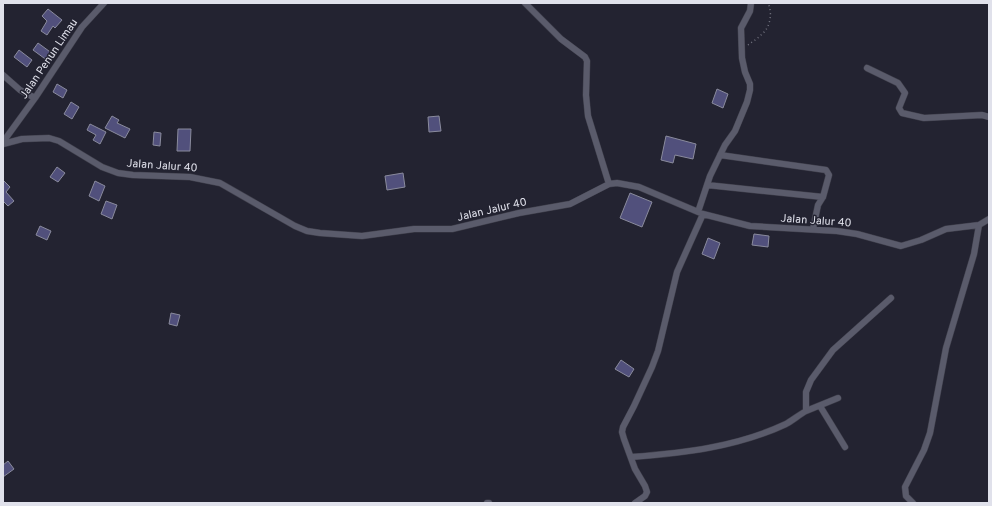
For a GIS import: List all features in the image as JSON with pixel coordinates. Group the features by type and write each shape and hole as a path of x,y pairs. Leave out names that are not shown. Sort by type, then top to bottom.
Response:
{"street":[{"name":"Jalan Penun Limau","path":"14,128 82,27 104,3"},
{"path":"525,3 561,40 585,57 587,61 586,95 588,116 609,184"},
{"path":"636,503 645,496 647,492 631,457 622,432 623,426 634,406 658,351 677,272 701,213 707,185 720,154 735,131 747,102 750,84 745,72 742,58 741,28 750,11 751,3"},
{"path":"867,68 898,84 905,93 899,108 902,113 924,118 982,115 989,117"},
{"path":"3,75 20,90 35,98"},
{"name":"Jalan Jalur 40","path":"3,143 14,128"},
{"name":"Jalan Jalur 40","path":"3,143 22,139 49,138 59,141 102,167 118,173 133,176 190,176 220,183 295,226 307,231 362,236 414,229 452,229 465,227 570,204 609,184 624,183 639,187 701,213 750,226 837,231 857,234 901,246 946,230 979,224 989,219"},
{"path":"720,154 826,170 829,174 823,198 818,205 813,229"},
{"path":"707,185 823,198"},
{"path":"913,503 906,496 905,487 924,450 930,433 946,348 974,254 979,224"},
{"path":"806,411 806,392 811,380 832,350 891,298"},
{"path":"631,457 714,447 762,434 787,423 806,411 838,398"},
{"path":"820,406 845,447"}],"path":[{"path":"748,45 762,34 769,24 771,15 768,3"}],"building":[{"path":"48,9 62,20 55,28 53,26 47,35 41,31 47,21 42,16"},
{"path":"38,43 53,54 48,61 33,50"},
{"path":"19,50 32,60 27,67 14,57"},
{"path":"57,84 67,90 63,98 53,92"},
{"path":"717,89 728,94 723,108 712,103"},
{"path":"71,102 79,107 72,119 64,114"},
{"path":"112,116 119,120 117,123 130,129 125,138 105,128"},
{"path":"439,116 441,131 429,132 428,117"},
{"path":"90,124 106,132 100,144 93,140 96,135 87,130"},
{"path":"178,129 191,129 190,151 177,151"},
{"path":"154,132 161,133 160,146 153,145"},
{"path":"666,136 696,144 693,159 675,155 673,163 661,160"},
{"path":"57,167 65,173 58,182 50,177"},
{"path":"403,173 405,187 387,190 385,176"},
{"path":"3,180 10,187 6,192 14,201 8,206 3,201"},
{"path":"95,181 105,186 99,201 89,196"},
{"path":"630,193 652,202 642,227 620,218"},
{"path":"106,201 117,205 112,219 101,214"},
{"path":"40,226 51,231 47,240 36,235"},
{"path":"754,234 769,236 768,247 752,245"},
{"path":"708,238 720,243 714,259 702,254"},
{"path":"171,313 180,315 177,326 169,324"},
{"path":"621,360 634,369 629,377 615,369"},
{"path":"8,461 14,469 3,477 3,465"}]}
